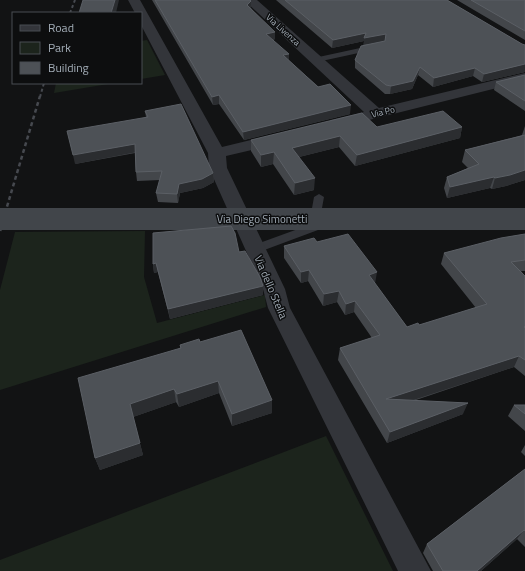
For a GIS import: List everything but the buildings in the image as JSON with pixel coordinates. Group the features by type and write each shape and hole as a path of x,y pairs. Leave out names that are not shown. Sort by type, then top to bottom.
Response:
{"main road":[{"name":"Via Diego Simonetti","path":"0,219 525,219"}],"street":[{"name":"Via dello Stella","path":"134,0 141,12"},
{"name":"Via Livenza","path":"250,0 376,114"},
{"name":"Via dello Stella","path":"142,15 217,153 218,168 274,290 279,308 415,571"},
{"name":"Via Po","path":"323,127 525,77"},
{"path":"217,153 293,134"}],"lane":[{"path":"317,60 381,45"},
{"path":"255,249 314,227 319,197"}],"green space":[{"path":"147,40 165,75 142,79 142,41"},
{"path":"56,84 108,84 54,93"},
{"path":"145,231 144,277 157,323 265,295 266,307 0,390 0,290 15,232"},
{"path":"326,436 393,571 0,571 0,560"}],"railway":[{"path":"70,12 75,0"},
{"path":"40,97 44,84"},
{"path":"3,220 40,96"},
{"path":"0,231 3,219"}]}
